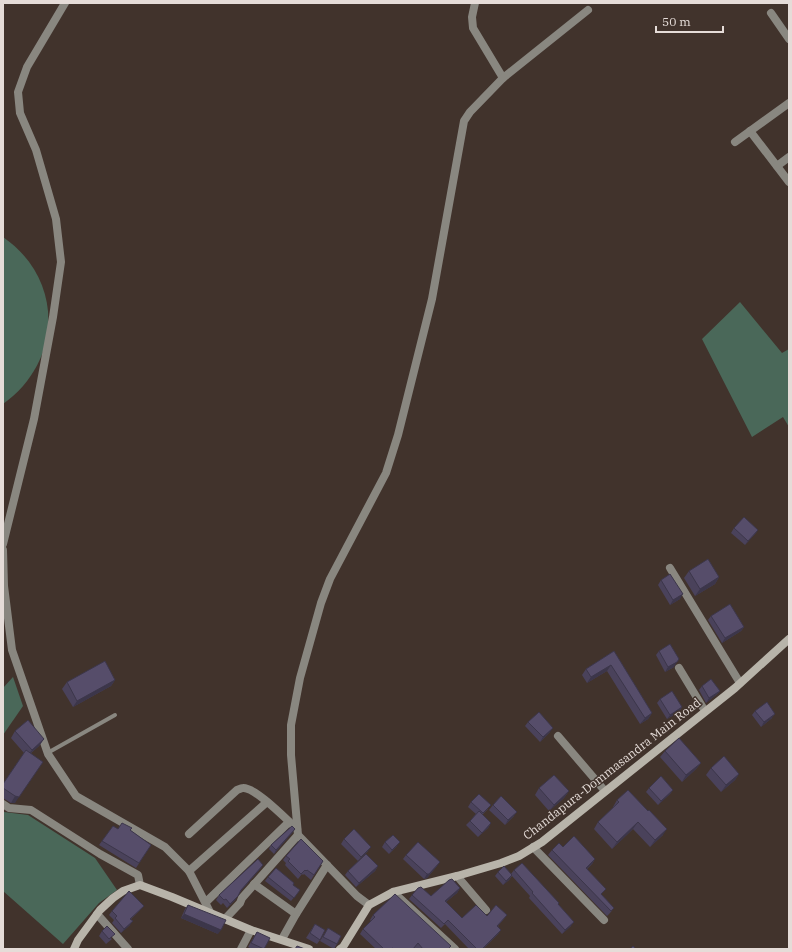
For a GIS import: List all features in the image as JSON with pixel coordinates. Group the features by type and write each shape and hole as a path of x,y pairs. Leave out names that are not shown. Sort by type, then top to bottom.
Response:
{"main road":[{"name":"Chandapura-Dommasandra Main Road","path":"343,948 369,905 393,892 457,876 519,856 542,842 740,683 789,639"},
{"path":"74,949 78,940 97,914 113,898 123,891 140,885 251,930 282,939 308,949"}],"street":[{"path":"3,544 34,419 53,317 61,262 56,219 36,150 20,113 18,92 27,67 65,3"},
{"path":"475,3 472,17 473,28 503,78"},
{"path":"224,919 240,903 242,898 297,832 290,726 300,678 321,603 330,579 386,473 398,435 432,299 464,121 470,112 503,78 588,10"},
{"path":"771,13 789,39"},
{"path":"735,142 789,103"},
{"path":"750,131 789,182"},
{"path":"777,166 789,157"},
{"path":"3,550 4,586 12,650 48,754 76,796 165,847 189,871 212,914"},
{"path":"670,568 740,683"},
{"path":"679,668 705,711"},
{"path":"558,736 605,791"},
{"path":"189,834 237,790 242,788 249,790 267,802 289,822 327,865 357,896 369,905"},
{"path":"189,871 267,802"},
{"path":"3,804 9,808 31,810 100,854 138,875 140,885"},
{"path":"206,902 289,822"},
{"path":"533,847 604,920"},
{"path":"282,939 327,865"},
{"path":"457,876 486,910"},
{"path":"254,884 296,914"},
{"path":"393,892 456,949"},
{"path":"97,914 128,949"},
{"path":"241,949 251,930"}],"lane":[{"path":"48,754 115,714"}],"green space":[{"path":"3,237 23,254 37,275 46,297 48,320 45,343 37,366 23,386 3,404"},
{"path":"740,302 782,353 789,349 789,427 783,417 752,437 702,339"},
{"path":"13,677 23,706 3,735 3,688"},
{"path":"4,812 28,815 95,858 117,890 99,903 63,944 3,891"}],"building":[{"path":"744,517 758,530 748,541 734,528"},
{"path":"708,559 719,577 700,589 689,571"},
{"path":"670,574 683,594 673,600 661,580"},
{"path":"730,604 744,627 725,638 711,616"},
{"path":"670,644 679,659 677,662 668,667 659,651"},
{"path":"614,651 652,713 645,718 611,665 591,677 586,669"},
{"path":"105,661 115,680 77,701 67,682"},
{"path":"711,679 720,691 709,698 702,686"},
{"path":"672,691 682,707 670,715 660,699"},
{"path":"767,702 775,714 764,722 755,711"},
{"path":"539,712 553,728 543,737 528,722"},
{"path":"28,720 44,739 32,750 15,731"},
{"path":"679,738 701,763 686,775 665,751"},
{"path":"26,750 43,762 19,797 3,788 3,784"},
{"path":"724,756 739,774 726,785 711,768"},
{"path":"554,775 569,791 554,805 539,788"},
{"path":"661,776 673,790 661,801 649,788"},
{"path":"628,790 667,829 655,840 638,822 617,842 598,822 619,802 617,800"},
{"path":"479,794 491,805 483,813 471,802"},
{"path":"501,796 517,812 508,820 493,805"},
{"path":"479,811 491,823 482,833 470,821"},
{"path":"122,823 132,828 130,830 151,845 139,863 102,841 113,826 118,829"},
{"path":"292,826 295,829 276,850 271,845"},
{"path":"354,829 371,847 361,857 344,839"},
{"path":"393,835 400,842 392,850 385,842"},
{"path":"574,836 595,859 586,868 606,889 601,894 614,908 611,911 552,850 559,843 563,847"},
{"path":"301,839 323,861 314,875 307,870 301,874 288,861 290,859 286,856"},
{"path":"418,842 440,862 429,874 427,874 406,855"},
{"path":"366,854 378,866 359,883 348,871"},
{"path":"258,859 263,865 241,890 238,896 230,904 226,899 224,900 219,895"},
{"path":"522,863 559,903 558,904 574,922 565,930 514,870"},
{"path":"504,866 512,875 506,881 498,872"},
{"path":"276,868 300,890 294,898 268,877"},
{"path":"452,879 460,888 445,901 462,918 476,905 487,916 496,905 507,915 497,926 501,930 482,949 477,949 448,920 444,924 412,895 418,888 421,887 431,896"},
{"path":"129,891 144,906 130,919 133,921 124,929 115,918 117,916 112,911"},
{"path":"395,894 451,946 448,949 423,949 418,943 413,949 384,949 363,929 375,917 373,915"},
{"path":"188,905 226,920 221,930 184,914"},
{"path":"315,924 325,930 320,940 310,933"},
{"path":"107,926 115,934 109,939 102,931"},
{"path":"328,928 341,936 337,944 323,937"},
{"path":"257,932 270,938 264,949 251,943"},
{"path":"297,946 305,949 295,949"}]}
